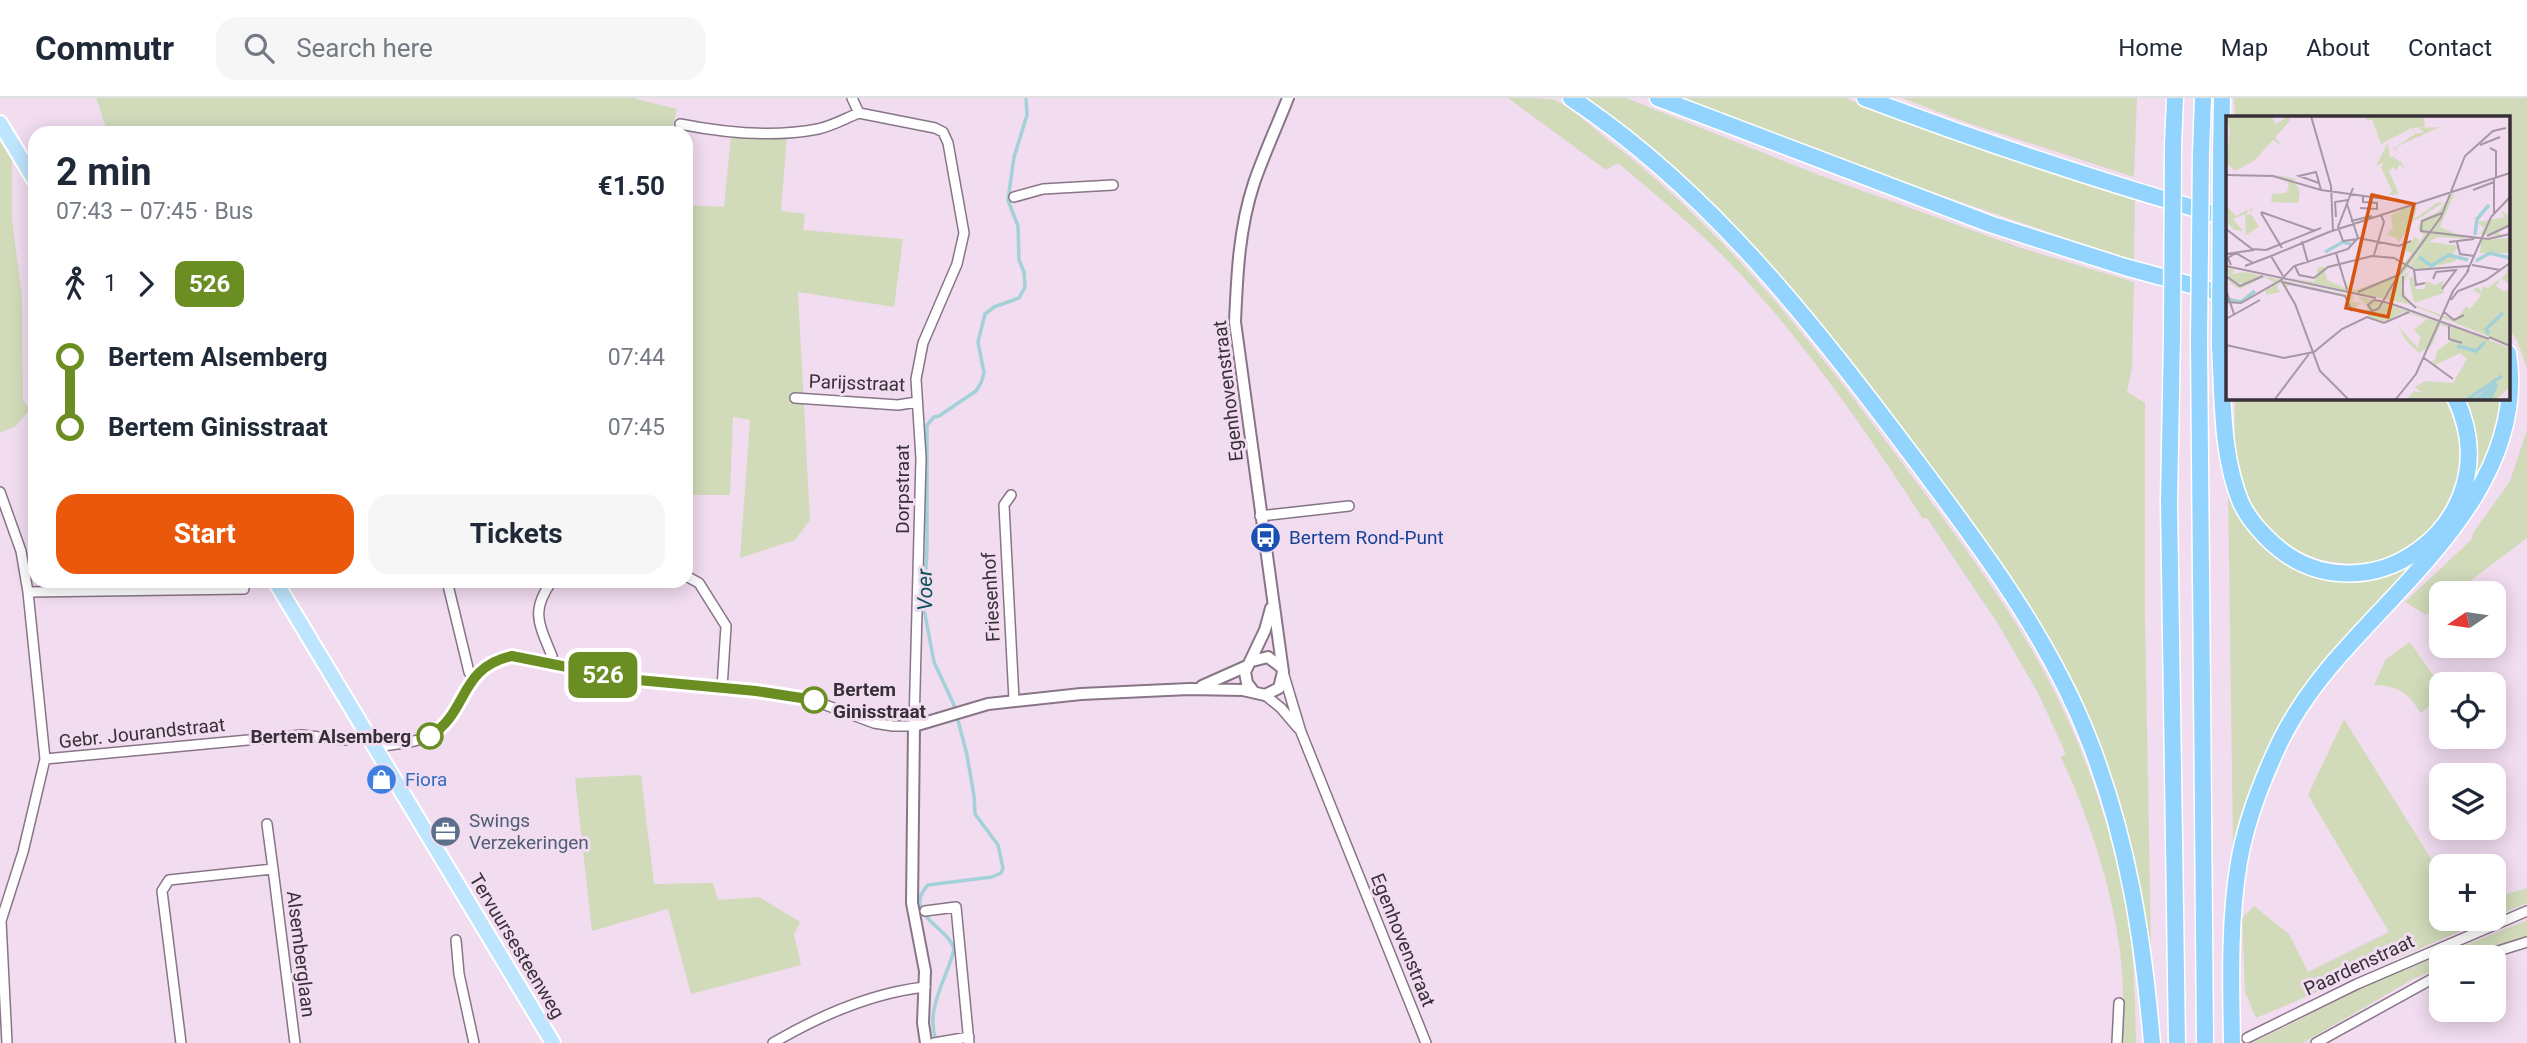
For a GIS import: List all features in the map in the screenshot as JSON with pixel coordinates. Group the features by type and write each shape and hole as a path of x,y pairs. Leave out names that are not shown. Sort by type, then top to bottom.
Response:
{"highway":[{"path":"1571,98 1634,145 1673,179 1705,208 1771,277 1824,340 1929,479 2001,579 2036,635 2060,677 2088,736 2117,824 2132,880 2141,934 2152,1043"},
{"path":"1658,98 1990,224 2125,267 2226,294"},
{"path":"1865,98 2055,166 2226,217"},
{"path":"2175,98 2169,502 2176,1043"},
{"path":"2203,98 2199,341 2205,1043"},
{"path":"2222,98 2220,346 2226,434 2232,475 2242,505 2256,527 2275,547 2309,566 2335,572 2364,572 2401,561 2428,544 2449,520 2461,497 2469,468 2469,438 2456,399"},
{"path":"2239,1041 2232,952 2239,862 2250,817 2264,777 2294,716 2317,682 2375,618 2460,534 2496,482 2514,434 2518,407 2510,361"}],"main road":[{"path":"0,123 28,169"},
{"name":"Tervuursesteenweg","path":"279,588 553,1043"}],"street":[{"path":"693,126 778,135 820,128 859,113 852,98"},
{"name":"Egenhovenstraat","path":"1289,98 1254,184 1245,218 1237,269 1236,322 1272,602 1282,670 1301,732 1425,1041"},
{"name":"Dorpstraat","path":"859,113 935,128 943,132 948,143 960,200 964,233 957,264 923,343 916,379 921,458 912,904 923,951 923,1023 926,1043"},
{"path":"680,124 691,126"},
{"path":"1014,197 1043,189 1113,186"},
{"name":"Parijsstraat","path":"795,398 898,405 917,402"},
{"path":"0,492 2,510 21,551 28,592 45,760 23,852 1,921 7,1043"},
{"name":"Friesenhof","path":"1011,495 1003,505 1014,701"},
{"path":"1260,516 1349,506"},
{"path":"693,578 726,626 722,688"},
{"path":"448,588 469,672 473,677 495,662 512,656 627,679 804,696 874,723 893,726 914,726 979,706 1081,694 1189,689 1260,693 1279,688 1282,670 1268,657 1250,663 1215,682 1189,689"},
{"path":"548,588 538,603 537,615 552,656 551,663"},
{"path":"28,592 244,589"},
{"name":"Egenhovenstraat","path":"1250,663 1266,627 1272,602"},
{"path":"1250,663 1245,678 1250,688 1260,693"},
{"name":"Gebr. Jourandstraat","path":"45,760 302,735 345,740 416,740 438,731 452,717 473,677"},
{"name":"Egenhovenstraat","path":"1260,693 1281,708 1301,732"},
{"name":"Alsemberglaan","path":"267,824 295,1043"},
{"name":"Alsemberglaan","path":"181,1043 163,902 162,891 165,884 169,880 273,869"},
{"path":"925,911 956,907 969,1040 939,1042"},
{"name":"Paardenstraat","path":"2239,1041 2380,974 2527,911"},
{"path":"456,940 459,974 474,1043"},
{"path":"2506,949 2527,942"},
{"path":"2316,1043 2429,981"},
{"path":"773,1043 813,1020 901,989 925,986"},
{"path":"2117,1043 2119,1003"},
{"path":"1413,1043 1425,1041"}],"green space":[{"path":"96,98 633,98 677,109 673,126 106,126"},
{"path":"1508,98 1550,99 1562,104 1696,216 1807,339 1931,502 1999,598 2040,664 2058,699 2102,810 2122,888 2131,941 2136,1043 2120,1043 2123,1008 2118,934 2100,860 2061,757 2066,754 2038,693 1998,624 1927,518 1923,519 1832,386 1783,323 1730,263 1618,163 1606,170"},
{"path":"1582,98 1626,98 1819,175 2021,248 2134,282 2132,367 2127,392 2145,403 2145,620 2151,948 2134,857 2108,765 2058,659 1896,422 1820,324 1767,263"},
{"path":"1680,98 1845,98 1974,146 2135,197 2134,260 1906,182"},
{"path":"1902,98 2137,98 2134,177 1965,122"},
{"path":"2234,98 2527,98 2527,369 2517,340 2510,331 2510,116 2235,116"},
{"path":"731,135 787,136 781,211 805,214 803,230 903,239 894,307 798,292 810,520 795,540 740,558 750,420 733,417 730,495 693,495 693,205 724,207"},
{"path":"0,141 12,160 12,219 22,296 23,400 28,411 16,426 0,433"},
{"path":"2235,399 2445,399 2459,441 2458,472 2451,494 2430,528 2403,550 2371,562 2338,563 2306,554 2277,535 2254,508 2239,471"},
{"path":"2462,399 2508,399 2510,415 2463,504 2472,475 2475,450"},
{"path":"2527,430 2527,538 2470,581 2429,581 2429,613 2426,615 2405,602 2472,539 2473,533 2510,481"},
{"path":"2228,489 2247,526 2261,545 2293,567 2312,574 2350,580 2389,574 2417,560 2433,547 2359,625 2251,791 2233,846"},
{"path":"2410,642 2431,672 2429,707 2421,713 2411,700 2397,689 2374,685 2386,659"},
{"path":"2344,719 2429,856 2429,931 2461,931 2256,1018 2245,992 2242,918 2254,906 2289,934 2308,972 2389,932 2308,795"},
{"path":"641,775 654,884 713,883 718,900 759,897 800,922 794,935 801,965 691,994 668,909 592,931 575,778"},
{"path":"2527,888 2527,903 2506,912 2506,894"},
{"path":"2527,920 2527,936 2501,945 2466,945 2506,931 2506,929"},
{"path":"2429,960 2429,973 2415,978 2303,1043 2252,1043 2373,983"}],"waterway":[{"name":"Voer","path":"936,1041 933,1029 935,1006 954,950 951,942 923,913 921,895 928,885 992,877 1001,873 1003,868 998,845 975,814 967,755 954,705 934,662 924,609 927,425 934,417 976,391 984,373 978,342 985,314 994,307 1019,298 1025,287 1024,272 1019,260 1018,226 1008,200 1014,157 1027,115 1026,98"}],"bus line":[{"name":"526","path":"430,736 445,726 452,717 473,677 483,668 512,656 627,679 804,696 814,700"}],"place":[{"name":"Bertem Rond-Punt","path":"1266,537"},
{"name":"Bertem Ginisstraat","path":"814,700"},
{"name":"Bertem Alsemberg","path":"430,736"},
{"name":"Fiora","path":"382,779"},
{"name":"Swings Verzekeringen","path":"446,831"}]}
